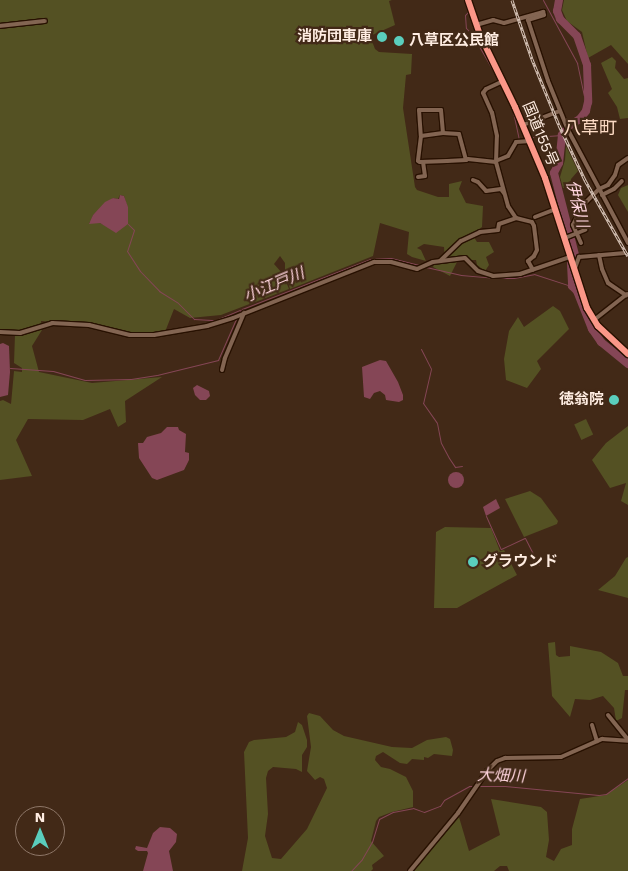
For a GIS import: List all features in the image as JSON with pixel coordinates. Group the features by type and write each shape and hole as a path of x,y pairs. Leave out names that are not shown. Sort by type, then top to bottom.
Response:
{"highway":[{"name":"国道155号","path":"468,0 476,26 500,83 523,125 556,209 571,235 570,257 594,320 628,354"}],"street":[{"path":"476,26 493,20 504,23 543,12 544,15 528,20 559,111 628,243"},
{"path":"0,26 45,21"},
{"path":"500,83 486,89 483,93 497,136 497,161 505,195 508,206 516,218"},
{"path":"444,133 441,110 419,110 421,136 418,161 497,161 508,156 516,142 530,141"},
{"path":"523,125 559,111"},
{"path":"421,136 444,133 459,134 466,160"},
{"path":"571,235 573,225 582,207 599,189 608,185 615,175 618,165 628,158"},
{"path":"418,177 425,176 423,162"},
{"path":"473,180 478,182 486,191 500,188 505,195"},
{"path":"602,194 614,189 622,181"},
{"path":"535,217 556,209"},
{"path":"440,261 461,241 480,232 498,230 499,224 516,218 532,222 534,226 537,250 528,261 533,270"},
{"path":"571,235 585,230"},
{"path":"571,235 580,243"},
{"path":"574,270 579,257 625,253"},
{"path":"594,320 627,294 608,283 599,256"},
{"path":"0,332 20,333 52,323 89,325 130,335 146,336 207,326 233,318 374,262 391,262 422,268 440,261 465,258 478,271 493,276 520,274 570,257"},
{"path":"222,370 243,314"},
{"path":"608,715 628,741"},
{"path":"592,725 597,741"},
{"path":"410,871 458,813 477,785 497,761 505,758 562,757 597,741 612,739 628,741"}],"shaded area":[{"path":"0,0 392,0 389,1 395,25 370,36 375,49 379,52 412,54 411,74 406,75 403,108 415,187 417,190 438,197 449,197 449,184 462,181 459,189 466,203 483,206 482,227 472,234 477,242 489,242 494,252 486,257 489,265 485,271 477,265 476,260 458,260 450,276 433,267 434,264 445,262 444,247 424,244 417,248 421,250 426,261 412,257 407,254 409,232 380,223 373,256 290,289 285,272 285,263 280,256 274,264 283,274 289,289 221,315 190,318 174,309 165,332 130,334 96,325 41,321 42,330 32,346 39,372 92,383 162,377 125,401 126,422 118,427 110,409 83,420 28,419 16,440 32,476 0,480 0,401 3,400 11,404 14,371 22,372 22,368 14,363 15,334 24,330 0,330","holes":["120,195 124,196 128,209 127,220 108,227 100,223 89,223 92,221 93,215 113,198 118,199"]},
{"path":"564,0 628,0 628,64 611,45 588,58 582,32 567,21 562,10"},
{"path":"612,57 616,61 615,68 624,79 628,78 628,118 620,119 617,107 608,93 612,89 601,63"},
{"path":"566,146 578,171 571,179 570,186 563,188 560,177 565,160"},
{"path":"628,185 628,212 618,195 621,188"},
{"path":"120,195 124,196 128,207 128,224 116,233 100,223 89,224 93,215 105,202 113,198 119,199"},
{"path":"553,306 560,311 569,329 537,361 541,369 527,388 506,380 504,359 509,331 518,317 524,327"},
{"path":"3,343 9,346 10,372 8,395 0,397 0,344"},
{"path":"380,360 386,361 398,382 403,400 399,402 386,400 385,395 380,391 374,393 370,399 364,397 362,367"},
{"path":"197,385 209,391 210,396 206,400 200,400 195,395 193,388"},
{"path":"586,419 593,434 581,440 574,424"},
{"path":"628,426 628,505 621,501 626,483 610,488 592,460 606,443"},
{"path":"167,427 178,427 179,430 186,434 185,452 189,453 189,460 184,470 157,480 152,478 139,458 138,443 143,443 147,437 161,433"},
{"path":"453,472 459,472 464,477 462,486 453,488 448,483 448,477"},
{"path":"530,491 541,498 558,521 557,524 524,537 505,499"},
{"path":"496,499 500,508 486,516 483,507"},
{"name":"グラウンド","path":"445,527 491,528 500,551 504,550 517,575 457,608 434,608 436,532"},
{"path":"628,557 628,598 598,590 615,576"},
{"path":"555,642 556,655 559,657 570,656 570,646 601,652 618,663 623,676 628,676 628,690 625,690 622,718 616,721 614,708 603,696 590,700 575,699 570,717 552,696 548,643"},
{"path":"309,713 320,716 333,730 344,736 392,747 412,748 427,740 446,737 450,739 453,750 452,756 434,754 428,758 424,757 424,760 412,759 407,764 400,763 383,752 376,756 375,760 381,767 406,777 413,791 413,807 392,812 379,817 376,821 371,841 384,856 372,865 373,869 371,871 242,871 248,838 244,752 249,742 286,737 295,732 298,722 302,725 307,740 307,747 302,755 302,772 296,769 273,767 268,771 266,778 268,814 265,836 272,858 281,859 307,829 327,788 324,779 320,777 315,780 307,771 311,747 307,716"},
{"path":"628,780 628,871 509,871 507,866 500,866 494,871 413,871 459,817 469,851 500,835 491,799 541,807 547,812 549,840 546,857 554,861 561,849 572,845 572,829 580,799 606,795"},
{"path":"160,827 170,828 177,834 176,842 169,851 173,871 143,871 148,853 147,851 138,851 135,849 136,846 147,848 153,833"}],"waterway":[{"path":"464,0 468,12 465,15 466,28 472,34 499,81"},
{"path":"543,0 577,63 584,95"},
{"name":"伊保川","path":"559,0 557,11 560,19 577,36 587,65 588,102 586,111 562,135 559,163 554,173 575,255"},
{"path":"502,87 512,107 519,140 526,138"},
{"path":"533,137 562,135"},
{"path":"128,224 134,230 127,251 140,271 159,291 178,303 194,319 216,320 240,310"},
{"name":"小江戸川","path":"237,315 242,309 370,259 391,258 422,266"},
{"name":"伊保川","path":"571,264 572,286 577,291 592,329 601,342 628,364"},
{"name":"小江戸川","path":"426,267 461,275 494,278 514,278 534,274 572,286"},
{"name":"小江戸川","path":"10,368 53,371 85,380 131,379 157,375 218,360 236,319"},
{"path":"421,349 431,369 423,403 437,423 441,443 449,458 455,467 462,466"},
{"path":"486,516 501,549 525,538 539,565"},
{"name":"大畑川","path":"478,786 505,786 599,795 606,794 628,778"},
{"name":"大畑川","path":"351,871 362,859 372,842 379,819 393,812 413,808 424,812 440,806 444,800 469,786 474,786"}],"railway":[{"path":"512,0 532,59 559,125 585,180 628,256"}],"place":[{"name":"消防団車庫","path":"382,37"},
{"name":"八草区公民館","path":"399,41"},
{"name":"徳翁院","path":"614,400"},
{"name":"グラウンド","path":"473,562"}],"district":[{"name":"八草町","path":"590,128"}]}
